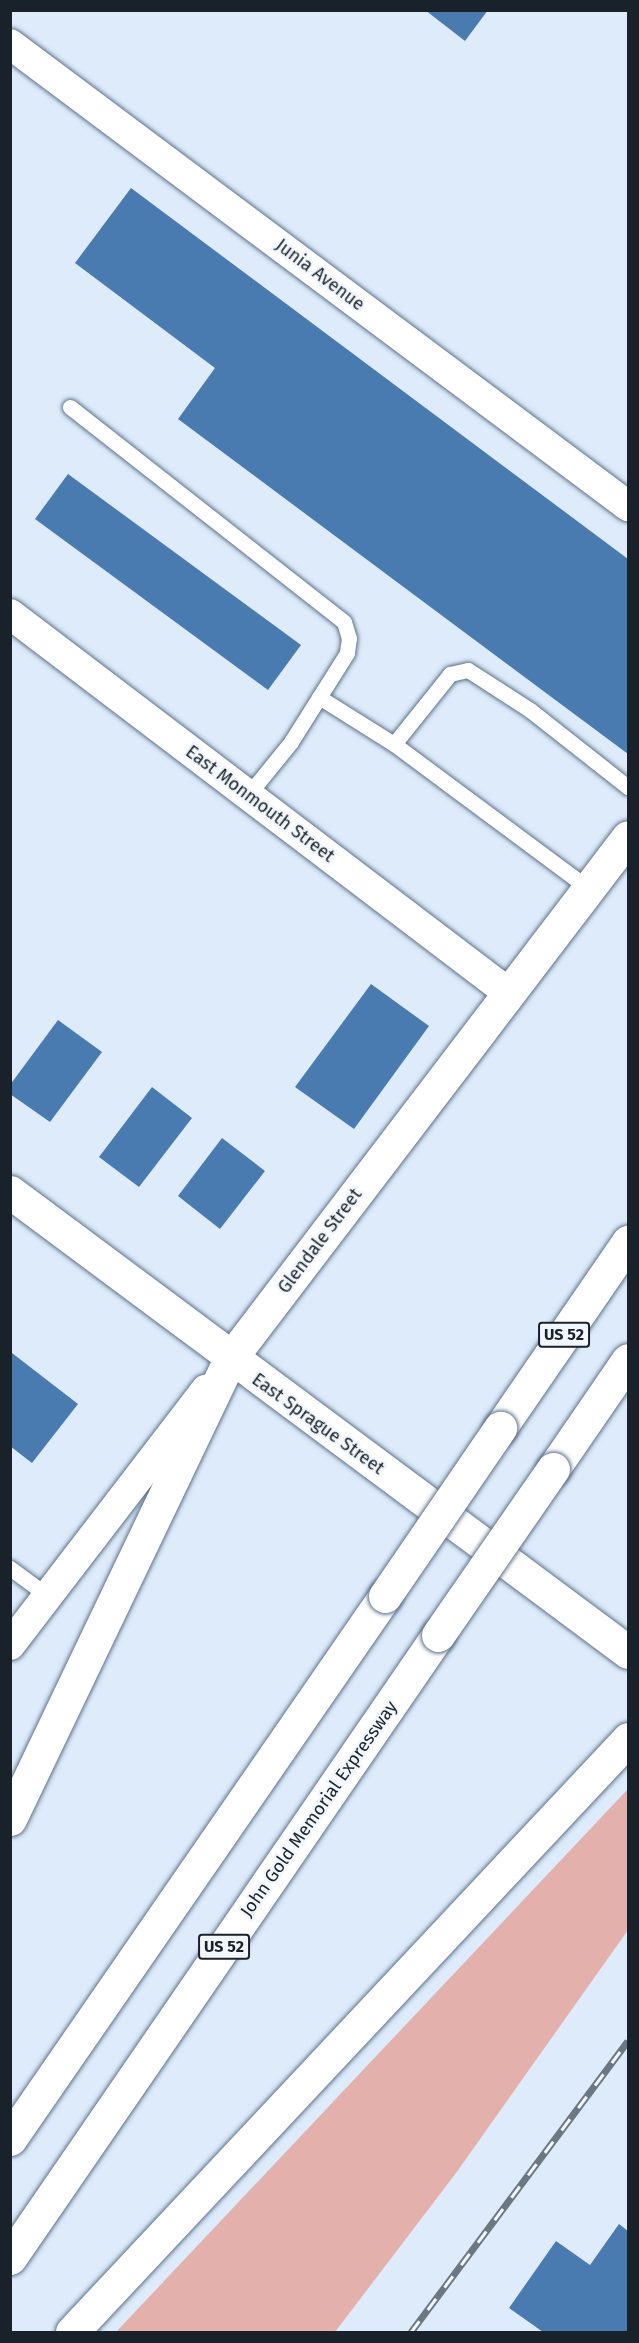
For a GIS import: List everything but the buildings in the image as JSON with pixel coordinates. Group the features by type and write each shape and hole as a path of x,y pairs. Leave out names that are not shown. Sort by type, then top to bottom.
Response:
{"main road":[{"name":"Glendale Street","path":"230,1359 628,837"},
{"name":"East Sprague Street","path":"10,1192 230,1359 628,1652"},
{"name":"US 52","path":"10,2139 628,1242"},
{"path":"10,1819 230,1359"},
{"name":"John Gold Memorial Expressway","path":"10,2258 628,1360"},
{"path":"72,2332 628,1739"}],"street":[{"name":"Junia Avenue","path":"10,44 628,506"},
{"name":"East Monmouth Street","path":"10,614 510,994"},
{"name":"Glendale Street","path":"10,1645 230,1359"}],"lane":[{"path":"70,407 344,622 349,638 347,653 291,742 248,795"},
{"path":"394,744 450,674 468,670 530,710 628,787"},
{"path":"320,697 394,744 589,889"},
{"path":"10,1568 48,1596"}],"shaded area":[{"path":"628,1789 628,1930 456,2173 335,2332 116,2332"}],"railway":[{"path":"411,2332 628,2041"}]}
